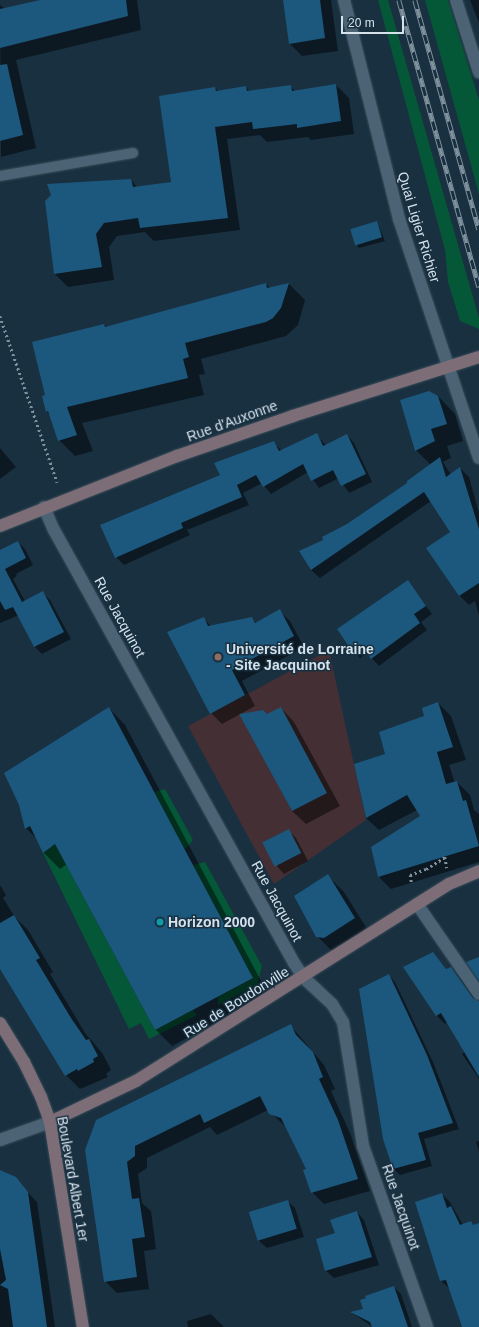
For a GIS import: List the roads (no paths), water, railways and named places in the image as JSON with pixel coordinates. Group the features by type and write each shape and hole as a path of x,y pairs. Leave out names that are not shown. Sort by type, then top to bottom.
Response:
{"main road":[{"name":"Rue d'Auxonne","path":"0,526 44,507 293,416 479,357"},
{"name":"Rue de Boudonville","path":"50,1122 136,1082 304,978 449,884 479,871"},
{"name":"Boulevard Albert 1er","path":"0,1023 24,1062 41,1097 50,1122 83,1327"}],"street":[{"name":"Quai Ligier Richier","path":"344,0 399,219 479,458"},
{"path":"456,0 479,72"},
{"name":"Rue Jacquinot","path":"44,507 54,530 304,978 332,1004 343,1022 363,1146 427,1327"},
{"path":"417,904 479,994"},
{"name":"Rue de Boudonville","path":"0,1140 50,1122"}],"lane":[{"path":"0,176 133,153"}],"railway":[{"path":"399,0 479,287"},
{"path":"415,0 479,229"}],"place":[{"name":"Université de Lorraine - Site Jacquinot","path":"218,657"},
{"name":"Horizon 2000","path":"160,922"}]}
